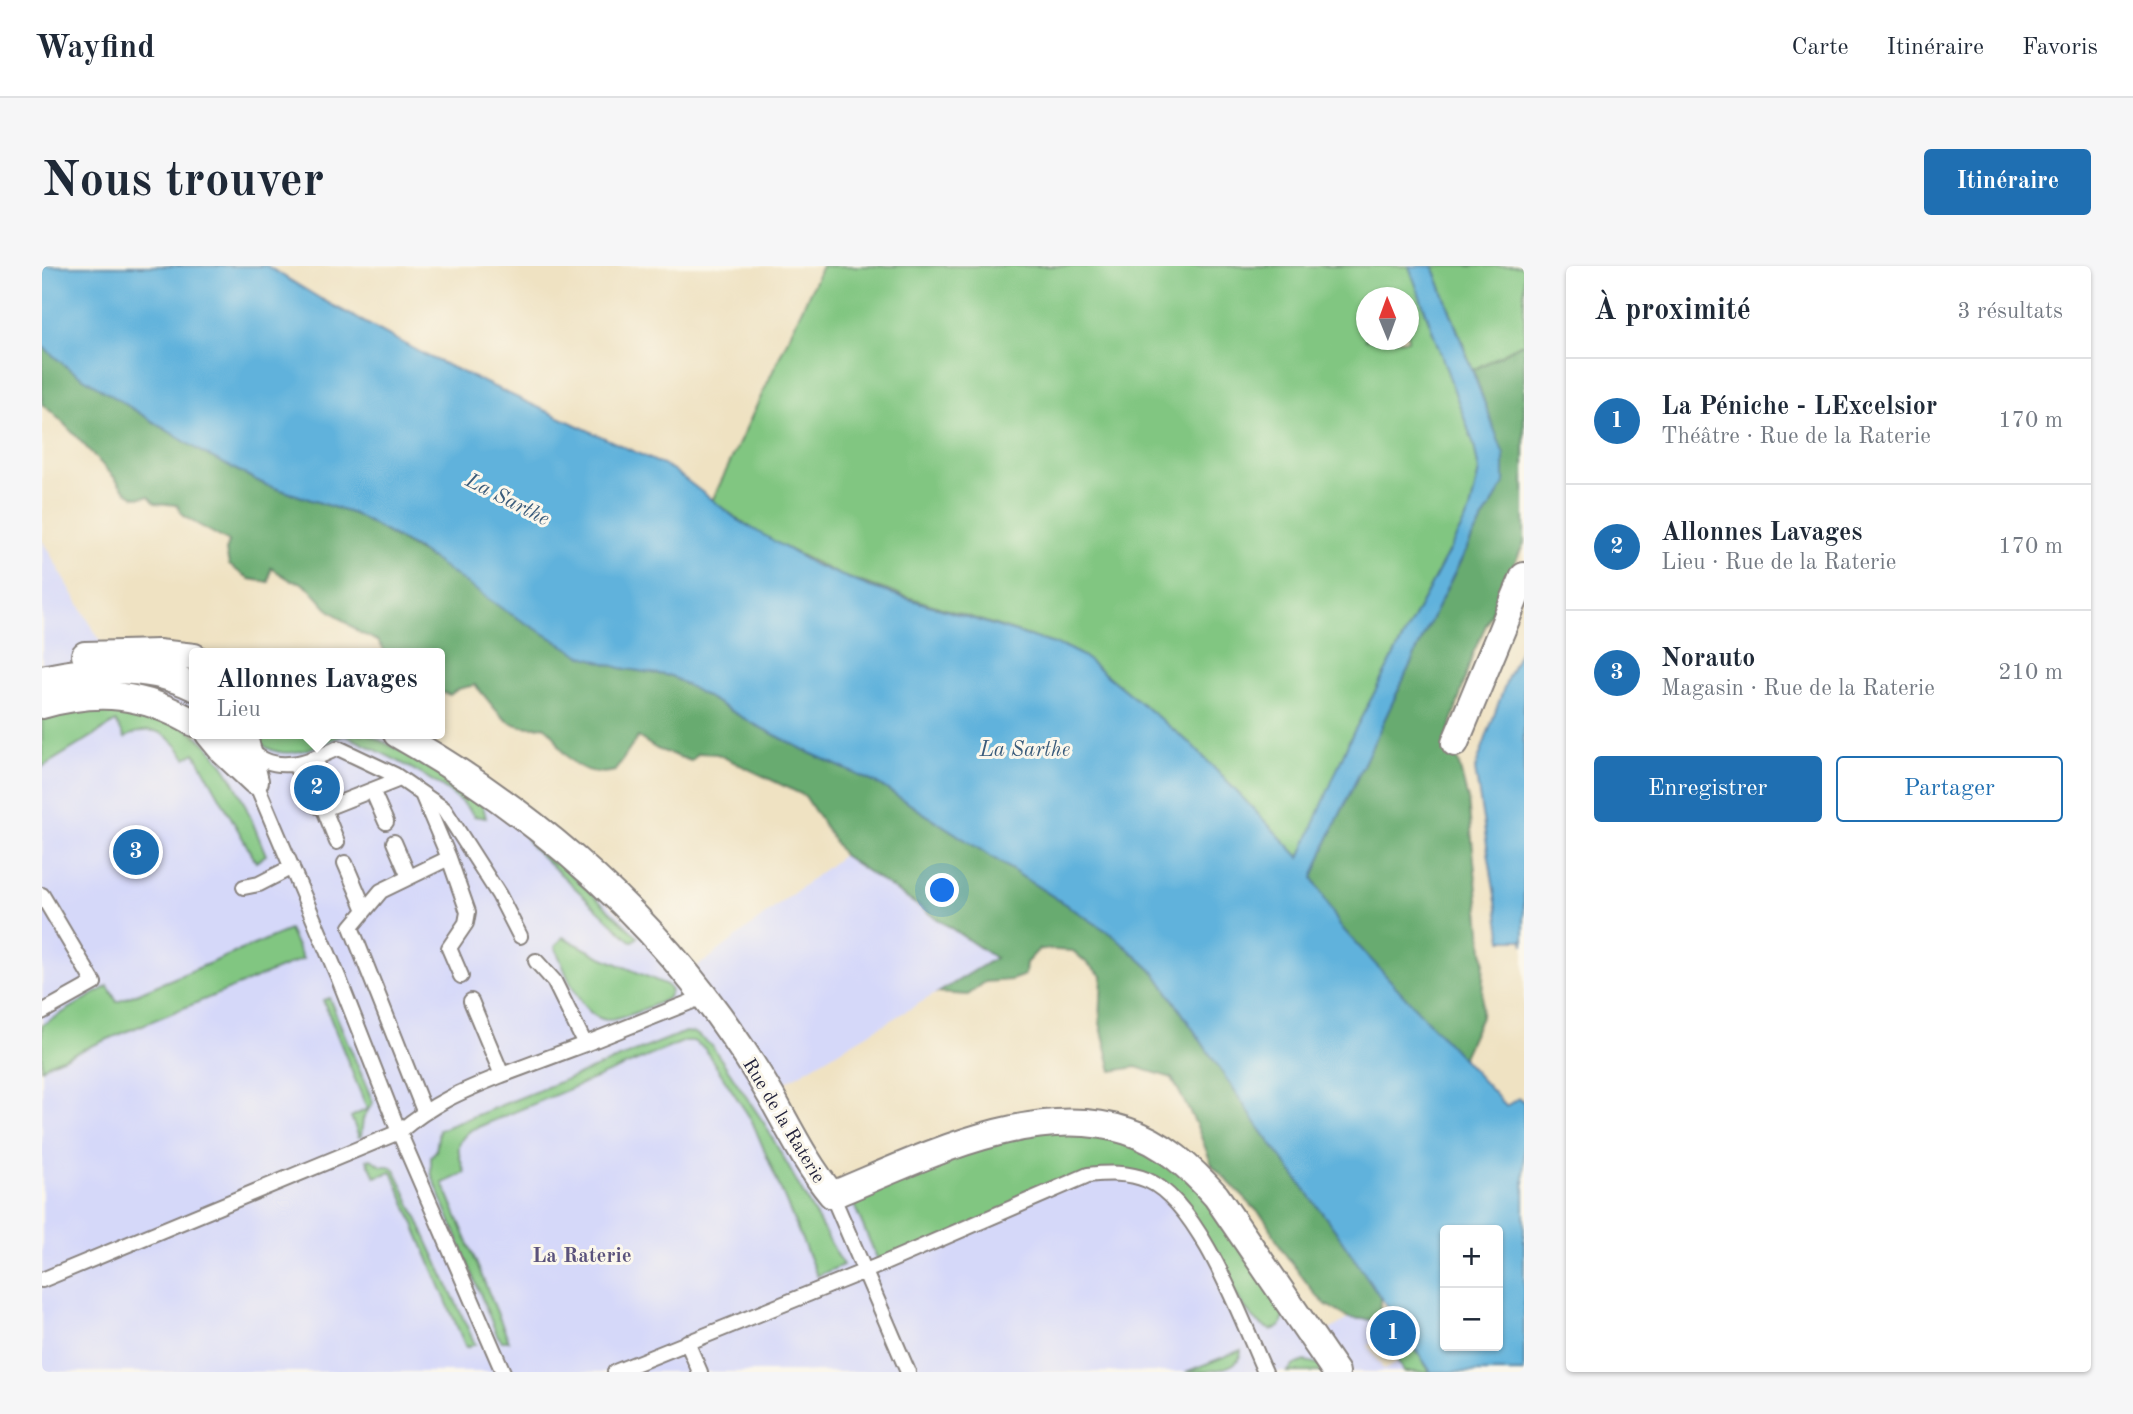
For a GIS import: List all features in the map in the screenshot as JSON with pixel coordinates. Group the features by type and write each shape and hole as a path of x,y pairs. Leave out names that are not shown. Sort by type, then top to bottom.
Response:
{"street":[{"path":"1455,743 1524,576"},
{"path":"42,663 120,652 189,656"},
{"path":"42,679 93,671 125,671 174,677 189,684"},
{"path":"42,705 65,698 95,694 117,695 149,702 189,720"},
{"path":"213,739 255,781"},
{"path":"244,739 255,781"},
{"name":"Rue de la Raterie","path":"406,739 453,765 569,852 660,942 744,1053 816,1175 832,1195 933,1153 1034,1124 1072,1121 1127,1131 1177,1158 1216,1196 1336,1372"}],"lane":[{"path":"244,739 252,752 277,764 295,764 316,759 338,748 400,779 444,809 499,895 520,936"},
{"path":"316,759 322,775"},
{"path":"295,764 303,782"},
{"path":"318,806 400,779"},
{"path":"255,781 399,1132 503,1372"},
{"path":"372,790 386,822"},
{"path":"318,806 331,794"},
{"path":"422,794 468,912 466,923 449,947 461,976"},
{"path":"318,806 337,842"},
{"path":"394,842 409,877"},
{"path":"424,1111 351,927 381,891 449,858"},
{"path":"345,863 365,910"},
{"path":"244,887 259,884 292,867"},
{"path":"42,895 94,983 42,1012"},
{"path":"536,961 554,981 585,1044"},
{"path":"42,1280 399,1132 424,1111 469,1088 703,997"},
{"path":"471,1001 502,1075"},
{"path":"615,1372 865,1271 1088,1175 1114,1173 1148,1181 1165,1193 1191,1219 1207,1244 1265,1372"},
{"path":"832,1195 908,1372"},
{"path":"687,1342 700,1372"}],"shaded area":[{"path":"42,540 107,653 189,657 189,739 406,739 453,765 686,973 707,960 843,855 996,958 769,1092 832,1195 1102,1124 1314,1340 1349,1318 1373,1320 1376,1324 1369,1329 1377,1340 1368,1346 1384,1370 1398,1362 1404,1372 42,1372"}],"green space":[{"path":"822,266 1409,266 1417,287 1356,287 1356,350 1419,350 1419,294 1474,445 1479,471 1470,511 1349,741 1301,859 1192,745 1083,656 1067,648 842,576 766,538 712,501"},
{"path":"1433,266 1524,266 1524,343 1473,370"},
{"path":"1524,343 1524,543 1473,653 1445,745 1458,761 1468,800 1484,960 1481,1017 1462,1059 1340,926 1313,878 1327,842 1435,612 1472,538 1504,484 1503,455 1473,370"},
{"path":"42,346 68,368 203,453 266,485 354,514 620,668 671,676 754,724 880,785 1113,935 1156,974 1258,1126 1380,1296 1380,1315 1373,1320 1349,1318 1325,1304 1316,1295 1282,1250 1265,1219 1212,1165 1196,1124 1172,1078 1136,1067 1112,1071 1100,1023 1102,976 1073,951 1039,949 1026,963 1025,975 1011,980 985,982 968,995 938,993 995,958 843,855 805,796 717,754 699,753 691,761 657,749 638,737 615,771 601,773 587,770 569,759 552,733 544,726 519,726 510,722 496,711 475,685 458,689 450,695 445,694 445,648 383,648 378,641 360,633 327,608 300,582 292,581 271,568 269,582 249,579 229,565 226,551 229,542 183,516 177,505 155,503 149,496 135,497 127,492 42,404"},
{"path":"118,708 158,718 189,730 189,739 200,739 220,760 238,790 266,855 256,862 195,753 186,758 167,736 160,733 144,731 125,738 116,722 42,767 42,718 86,709"},
{"path":"256,739 334,739 307,749 284,753"},
{"path":"354,739 378,739 430,766 483,806 486,818 474,816 464,804 433,781"},
{"path":"523,833 638,937 632,942 532,847"},
{"path":"289,930 303,959 50,1063 42,1069 42,1025 108,986 117,1002"},
{"path":"563,937 599,956 667,985 671,991 667,999 616,1019 604,1019 594,1015 585,1007 570,983 555,947"},
{"path":"329,998 373,1102 363,1119 359,1137 351,1117 367,1109 323,1000"},
{"path":"685,1032 695,1033 712,1046 764,1123 843,1265 817,1276 752,1121 704,1048 693,1041 685,1041 471,1130 461,1140 459,1154 465,1173 443,1183 509,1341 502,1341 497,1335 431,1173 431,1156 436,1151 439,1130"},
{"path":"1072,1121 1177,1158 1285,1315 1280,1327 1271,1330 1251,1315 1234,1292 1207,1245 1148,1181 1088,1175 880,1265 847,1189"},
{"path":"371,1159 395,1170 475,1344 466,1348 392,1172 375,1177 367,1160"},
{"path":"1410,1341 1430,1372 1404,1372 1392,1352"},
{"path":"1241,1350 1240,1357 1228,1367 1186,1372"},
{"path":"1305,1361 1333,1372 1287,1372 1294,1365"}],"water":[{"name":"La Sarthe","path":"42,266 267,266 321,299 427,356 672,469 738,520 815,565 870,587 1067,648 1083,656 1192,745 1300,858 1349,741 1470,511 1479,471 1474,445 1419,294 1419,287 1417,287 1409,266 1433,266 1504,455 1504,484 1472,538 1435,612 1327,842 1313,878 1340,926 1506,1106 1519,1098 1524,1102 1524,1372 1431,1372 1335,1230 1258,1126 1156,974 1113,935 880,785 754,724 671,676 620,668 580,655 504,610 422,552 354,514 266,485 203,453 68,368 42,346"},
{"path":"1524,641 1524,945 1523,940 1502,940 1475,769 1507,679"}],"place":[{"name":"Allonnes Lavages","path":"317,788"},
{"name":"Norauto","path":"136,852"},
{"name":"La Péniche - LExcelsior","path":"1393,1333"}],"district":[{"name":"La Raterie","path":"582,1255"}]}
